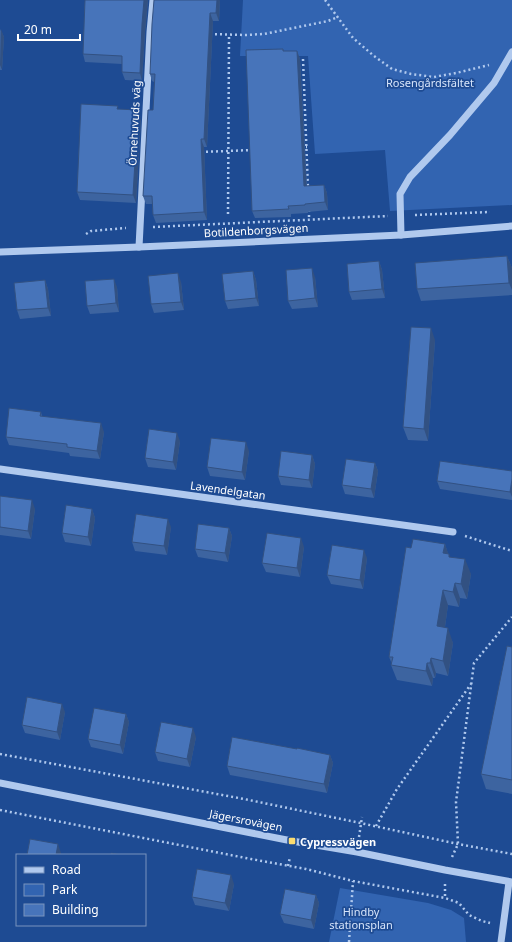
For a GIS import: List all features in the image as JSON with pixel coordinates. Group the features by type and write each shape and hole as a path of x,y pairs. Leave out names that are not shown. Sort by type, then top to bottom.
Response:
{"street":[{"name":"Örnehuvuds väg","path":"139,247 153,0"},
{"path":"401,235 400,194 410,177 450,135 494,83 512,52"},
{"name":"Botildenborgsvägen","path":"0,252 401,235 512,226"},
{"name":"Lavendelgatan","path":"0,469 453,532"},
{"name":"Jägersrovägen","path":"0,783 292,841 511,882"},
{"path":"501,942 511,882"}],"path":[{"path":"325,0 353,38 374,56 392,68 410,74 434,77 507,60"},
{"path":"205,34 264,34 328,21 338,17"},
{"path":"228,214 229,35"},
{"path":"303,59 308,190"},
{"path":"299,147 307,147"},
{"path":"198,152 252,150"},
{"path":"309,205 309,219"},
{"path":"91,231 139,227 309,219 496,212"},
{"path":"453,532 512,551"},
{"path":"444,870 458,844 456,802 474,663 512,617"},
{"path":"376,826 397,789 472,684"},
{"path":"0,754 236,798 512,854"},
{"path":"0,810 306,869 352,881 445,898 459,903 469,915 473,917 482,921 503,926"},
{"path":"358,837 362,817"},
{"path":"288,866 290,856"},
{"path":"350,942 352,881"}],"green space":[{"name":"Rosengårdsfältet","path":"243,0 512,0 512,205 390,211 385,150 315,154 308,56 240,56"},
{"name":"Hindby stationsplan","path":"340,888 428,903 451,910 464,918 466,942 329,942"}],"building":[{"path":"85,0 144,0 140,73 122,72 122,56 83,54"},
{"path":"154,0 217,0 216,13 210,13 204,139 201,139 204,212 153,215 152,196 143,196 148,110 153,110 155,74 150,74"},
{"path":"283,49 283,51 297,51 304,186 324,185 325,202 288,206 289,209 252,211 246,50"},
{"path":"81,104 118,106 117,109 138,110 133,195 77,192"},
{"path":"507,256 509,283 417,289 415,263"},
{"path":"379,261 382,289 349,292 347,264"},
{"path":"312,268 315,298 288,301 286,270"},
{"path":"253,271 256,298 225,301 222,274"},
{"path":"178,273 181,302 151,304 148,276"},
{"path":"114,279 116,303 87,306 85,281"},
{"path":"45,280 48,308 17,310 14,283"},
{"path":"411,327 431,328 424,429 403,427"},
{"path":"9,408 41,412 40,416 101,423 97,451 67,447 67,444 6,437"},
{"path":"149,429 177,433 173,462 145,458"},
{"path":"211,438 246,442 242,472 207,467"},
{"path":"281,451 312,455 309,480 278,476"},
{"path":"346,459 375,463 371,489 342,485"},
{"path":"440,461 512,471 510,492 437,481"},
{"path":"0,496 32,500 28,531 0,527"},
{"path":"66,505 92,509 88,537 62,533"},
{"path":"136,514 168,519 164,546 132,542"},
{"path":"198,524 229,528 225,553 195,549"},
{"path":"267,533 301,538 297,568 262,563"},
{"path":"413,539 445,544 443,553 449,554 449,557 465,559 461,584 455,583 453,592 443,590 437,626 448,628 443,661 431,658 430,663 427,663 426,671 391,665 393,657 389,657 406,547 411,548"},
{"path":"332,545 364,550 360,580 327,575"},
{"path":"507,646 512,647 512,780 481,774"},
{"path":"27,697 62,704 57,732 22,725"},
{"path":"94,708 126,714 120,745 88,739"},
{"path":"161,722 193,728 187,759 155,752"},
{"path":"232,737 330,755 324,784 227,766"},
{"path":"30,839 58,844 56,854 27,854"},
{"path":"197,869 231,875 225,903 192,897"},
{"path":"285,889 316,895 311,920 280,914"}],"place":[{"name":"Cypressvägen","path":"292,841"}]}
